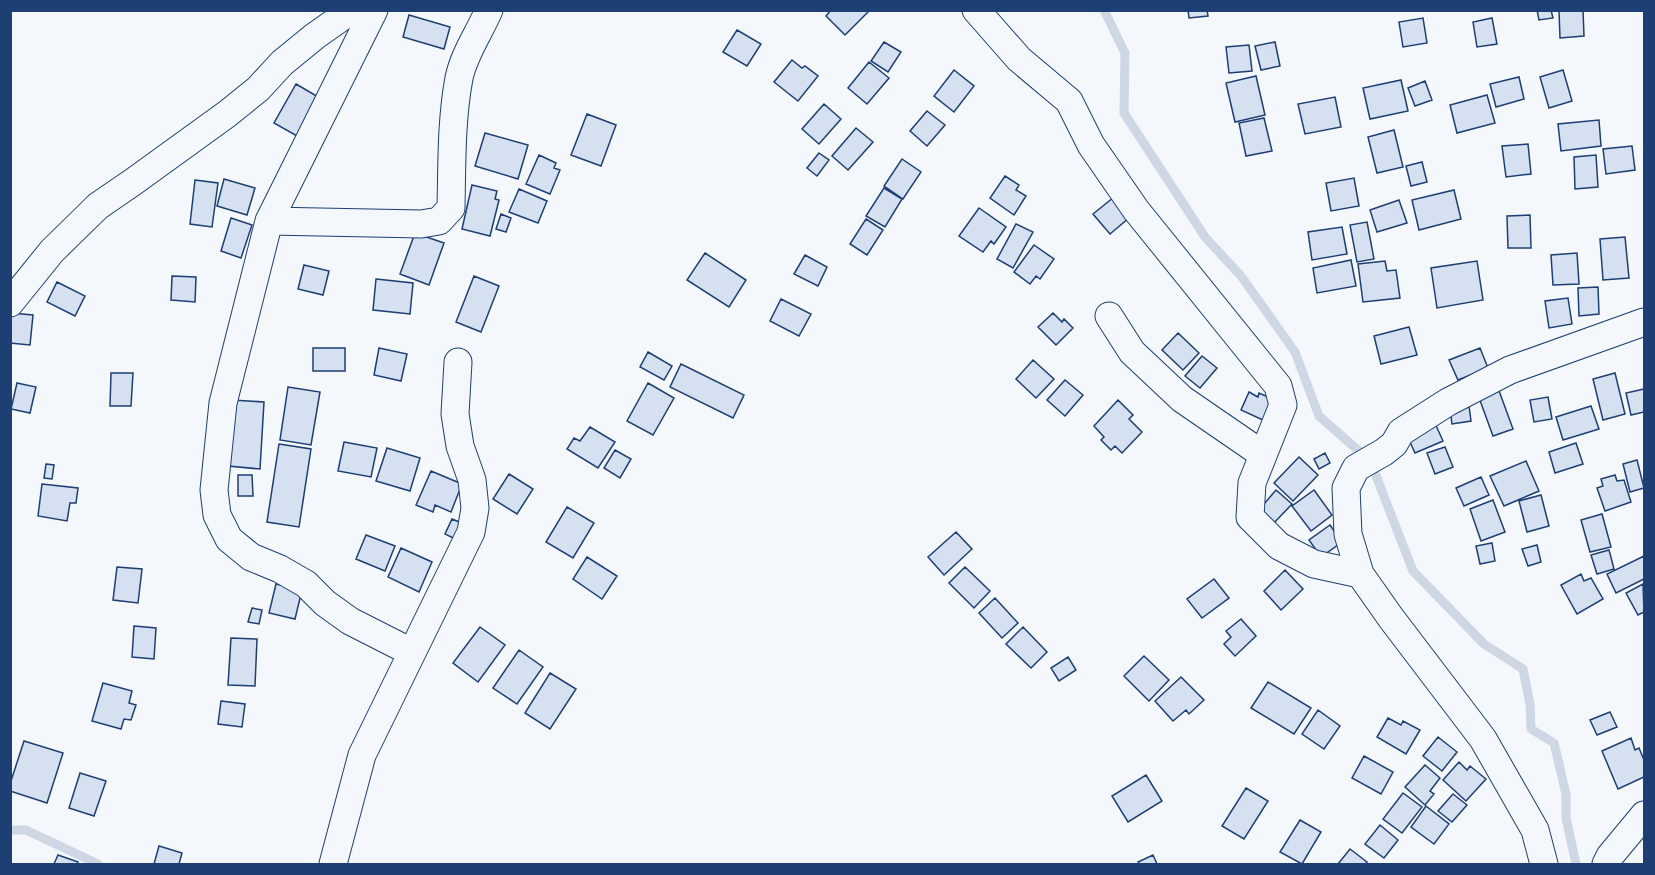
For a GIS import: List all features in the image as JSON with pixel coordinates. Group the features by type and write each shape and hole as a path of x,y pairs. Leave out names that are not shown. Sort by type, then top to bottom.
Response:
{"street":[{"path":"10,303 52,251 98,206 227,114 258,89 282,63 352,10"},
{"path":"374,10 269,221 223,403 214,490 217,515 229,539 251,557 280,569 306,584 325,603 350,621 411,652"},
{"path":"269,221 422,224 439,221 452,208 452,153 459,77 468,51 489,10"},
{"path":"976,10 1019,58 1069,100 1091,145 1136,210 1278,386 1283,405 1252,483 1250,517 1279,546 1314,564 1360,574"},
{"path":"1109,316 1132,352 1182,399 1262,454"},
{"path":"1544,864 1535,830 1483,739 1360,574 1348,534 1346,488 1356,468 1384,453 1394,444 1401,432 1448,402 1510,370 1644,322"},
{"path":"333,864 362,755 471,532 475,508 472,480 460,446 455,414 458,362"},
{"path":"1606,864 1644,815"}],"building":[{"path":"831,10 870,10 845,35 826,16"},
{"path":"1188,10 1207,10 1208,16 1189,18"},
{"path":"1537,10 1551,10 1553,18 1539,20"},
{"path":"1583,10 1584,36 1560,38 1559,11"},
{"path":"409,15 450,27 444,49 403,37"},
{"path":"1423,18 1427,43 1403,47 1399,22"},
{"path":"1492,18 1497,44 1477,47 1473,22"},
{"path":"737,30 761,44 747,66 723,52"},
{"path":"884,42 901,52 888,72 871,61"},
{"path":"1275,42 1280,66 1261,70 1255,46"},
{"path":"1249,45 1252,71 1229,73 1226,47"},
{"path":"792,60 818,76 798,101 774,82"},
{"path":"869,62 889,78 867,104 848,88"},
{"path":"954,70 974,86 954,112 934,96"},
{"path":"1563,70 1572,101 1549,108 1540,77"},
{"path":"1256,76 1265,115 1235,122 1226,83"},
{"path":"1519,77 1524,99 1496,107 1490,84"},
{"path":"1401,80 1408,111 1370,119 1363,88"},
{"path":"1425,81 1432,100 1415,106 1408,88"},
{"path":"296,84 320,98 297,136 274,123"},
{"path":"1487,95 1495,123 1457,133 1450,105"},
{"path":"1335,97 1341,127 1305,134 1298,104"},
{"path":"824,104 841,119 819,144 802,129"},
{"path":"927,111 945,125 927,146 910,131"},
{"path":"587,114 616,125 601,166 571,155"},
{"path":"1264,118 1272,151 1246,156 1239,123"},
{"path":"1599,120 1601,146 1561,151 1558,124"},
{"path":"856,128 873,142 848,170 832,156"},
{"path":"1394,130 1403,167 1377,173 1368,137"},
{"path":"485,133 528,145 518,179 475,166"},
{"path":"1528,144 1531,174 1506,177 1502,146"},
{"path":"1632,146 1635,170 1606,174 1603,149"},
{"path":"819,153 829,160 817,176 807,168"},
{"path":"539,155 556,163 554,168 560,170 550,194 526,184"},
{"path":"1596,155 1598,187 1575,189 1574,157"},
{"path":"902,159 921,172 903,199 884,186"},
{"path":"1422,162 1427,182 1411,186 1406,166"},
{"path":"1005,176 1019,185 1016,190 1026,196 1014,215 990,198"},
{"path":"1354,178 1359,206 1331,211 1326,183"},
{"path":"224,179 255,188 247,215 217,206"},
{"path":"195,180 218,183 212,227 190,224"},
{"path":"472,185 497,191 495,199 499,200 490,236 462,229"},
{"path":"884,188 902,199 885,227 866,216"},
{"path":"519,189 547,201 538,223 509,212"},
{"path":"1454,190 1461,219 1419,230 1412,200"},
{"path":"1119,193 1136,212 1110,234 1093,214"},
{"path":"1399,200 1407,223 1377,232 1370,210"},
{"path":"979,208 1006,227 994,244 991,241 983,252 959,236"},
{"path":"501,214 511,218 506,232 496,229"},
{"path":"1530,215 1531,248 1508,248 1507,216"},
{"path":"231,218 252,225 241,258 221,251"},
{"path":"866,219 883,230 867,255 850,244"},
{"path":"1367,222 1374,259 1357,262 1350,225"},
{"path":"1016,224 1033,232 1013,268 997,259"},
{"path":"1342,227 1347,254 1312,260 1308,232"},
{"path":"415,233 444,243 429,285 400,274"},
{"path":"1625,237 1629,278 1603,280 1600,239"},
{"path":"1034,245 1054,259 1040,279 1036,276 1030,284 1014,272"},
{"path":"705,253 746,280 729,307 687,280"},
{"path":"1577,253 1579,284 1553,285 1551,255"},
{"path":"805,255 827,267 818,286 794,274"},
{"path":"1351,260 1356,286 1317,293 1313,268"},
{"path":"1385,261 1387,271 1396,270 1400,298 1363,302 1358,264"},
{"path":"1477,261 1483,300 1437,308 1431,268"},
{"path":"304,265 329,271 323,295 298,289"},
{"path":"172,276 196,277 195,302 171,300"},
{"path":"474,276 499,286 481,332 456,322"},
{"path":"376,279 413,283 410,314 373,310"},
{"path":"57,282 85,296 75,316 47,302"},
{"path":"1598,287 1599,314 1579,316 1578,288"},
{"path":"1568,298 1572,324 1549,328 1545,301"},
{"path":"781,299 811,314 799,336 770,321"},
{"path":"10,313 33,315 30,345 10,343"},
{"path":"1053,313 1073,328 1056,345 1038,327"},
{"path":"1409,327 1417,355 1381,364 1374,336"},
{"path":"1178,333 1199,353 1183,370 1162,350"},
{"path":"313,348 345,348 345,371 313,371"},
{"path":"379,348 407,354 401,381 374,375"},
{"path":"1480,348 1488,368 1458,380 1449,360"},
{"path":"648,352 672,366 664,380 640,367"},
{"path":"1202,356 1217,368 1200,388 1185,376"},
{"path":"1033,360 1054,379 1036,398 1016,379"},
{"path":"681,364 744,395 733,418 670,387"},
{"path":"111,373 133,373 131,406 110,406"},
{"path":"1615,373 1625,414 1603,420 1593,379"},
{"path":"1065,380 1083,395 1065,416 1047,400"},
{"path":"17,383 36,387 30,413 11,409"},
{"path":"648,383 674,398 653,435 627,421"},
{"path":"288,387 320,392 311,445 280,440"},
{"path":"1498,388 1513,429 1493,436 1478,395"},
{"path":"1644,389 1644,412 1631,415 1626,393"},
{"path":"1249,392 1258,397 1259,393 1275,400 1265,421 1241,410"},
{"path":"1548,397 1552,419 1534,422 1530,400"},
{"path":"232,400 264,402 260,469 228,466"},
{"path":"1118,400 1133,415 1129,419 1142,432 1122,453 1115,446 1111,450 1101,440 1104,437 1094,426"},
{"path":"1469,406 1471,421 1452,424 1450,409"},
{"path":"1591,406 1599,429 1563,440 1556,417"},
{"path":"1434,421 1443,441 1415,453 1406,433"},
{"path":"590,427 615,442 598,468 567,449 574,438 580,441"},
{"path":"344,442 377,448 371,477 338,471"},
{"path":"1576,443 1583,464 1555,473 1549,452"},
{"path":"279,444 311,449 299,527 267,522"},
{"path":"1445,447 1453,467 1435,474 1427,453"},
{"path":"387,448 420,458 410,491 376,481"},
{"path":"615,450 631,459 620,478 604,468"},
{"path":"1325,453 1330,463 1319,469 1314,459"},
{"path":"1299,457 1318,475 1293,501 1274,483"},
{"path":"1637,460 1644,488 1630,492 1623,464"},
{"path":"1526,461 1539,491 1504,506 1490,476"},
{"path":"46,464 54,465 52,479 44,478"},
{"path":"431,471 462,484 451,512 435,505 433,512 416,505"},
{"path":"509,474 533,489 517,514 493,499"},
{"path":"238,475 252,475 253,496 238,496"},
{"path":"1615,475 1617,481 1624,480 1631,502 1605,511 1597,488 1603,486 1601,479"},
{"path":"1481,477 1489,495 1464,506 1456,488"},
{"path":"42,484 78,488 76,503 70,503 67,521 38,516"},
{"path":"1276,490 1292,504 1273,524 1258,511"},
{"path":"1314,490 1332,515 1311,531 1292,506"},
{"path":"1541,495 1549,526 1527,532 1519,501"},
{"path":"1493,500 1505,532 1481,541 1470,509"},
{"path":"567,507 594,523 573,558 546,542"},
{"path":"1602,514 1611,547 1590,552 1581,520"},
{"path":"452,519 464,524 457,540 445,534"},
{"path":"1330,525 1342,542 1321,557 1309,540"},
{"path":"956,532 972,549 944,575 928,557"},
{"path":"366,535 395,546 385,571 356,559"},
{"path":"1492,543 1495,561 1480,564 1476,546"},
{"path":"1537,545 1541,562 1528,566 1522,549"},
{"path":"401,548 432,562 419,592 388,577"},
{"path":"1609,550 1614,569 1597,574 1591,555"},
{"path":"1644,556 1644,579 1616,593 1607,574"},
{"path":"587,557 617,576 602,599 573,579"},
{"path":"117,567 142,569 138,603 113,600"},
{"path":"965,567 990,591 974,608 949,583"},
{"path":"1285,570 1303,589 1281,610 1264,591"},
{"path":"1581,574 1584,581 1591,578 1603,599 1577,614 1561,585"},
{"path":"1214,579 1229,598 1202,618 1187,599"},
{"path":"276,584 302,590 295,619 269,613"},
{"path":"1643,584 1644,612 1638,615 1626,593"},
{"path":"995,598 1018,623 1002,638 979,613"},
{"path":"252,608 262,610 259,624 248,622"},
{"path":"1241,619 1256,636 1235,656 1224,644 1231,637 1226,631"},
{"path":"134,626 156,628 154,659 132,657"},
{"path":"480,627 505,645 478,682 453,663"},
{"path":"1023,627 1047,652 1031,668 1006,644"},
{"path":"231,638 257,639 255,686 228,685"},
{"path":"519,650 543,667 517,704 493,688"},
{"path":"1144,656 1169,680 1149,701 1124,676"},
{"path":"1068,657 1076,670 1059,681 1051,668"},
{"path":"550,673 576,689 550,729 525,713"},
{"path":"1181,677 1204,700 1189,714 1186,710 1173,721 1155,701"},
{"path":"1268,682 1311,708 1294,734 1251,708"},
{"path":"103,683 132,691 129,703 136,705 131,720 124,719 121,729 92,721"},
{"path":"221,701 245,704 242,727 218,724"},
{"path":"1318,710 1340,726 1324,749 1302,734"},
{"path":"1610,712 1617,727 1597,735 1590,720"},
{"path":"1388,718 1401,725 1403,721 1420,730 1406,754 1377,737"},
{"path":"1438,737 1457,752 1442,771 1423,756"},
{"path":"1631,738 1635,750 1639,748 1644,760 1644,777 1618,789 1602,751"},
{"path":"24,741 63,753 47,803 10,791 10,784"},
{"path":"1364,756 1393,772 1381,794 1352,778"},
{"path":"1459,762 1467,770 1470,766 1486,779 1466,801 1443,780"},
{"path":"1425,765 1440,778 1430,791 1434,794 1425,805 1405,787"},
{"path":"80,773 106,781 94,816 69,808"},
{"path":"1146,775 1162,801 1128,822 1112,796"},
{"path":"1246,788 1268,801 1244,839 1222,826"},
{"path":"1403,793 1422,807 1402,833 1383,819"},
{"path":"1453,794 1467,805 1452,822 1438,811"},
{"path":"1426,806 1449,824 1434,844 1411,827"},
{"path":"1300,820 1321,832 1302,864 1280,852"},
{"path":"1380,825 1398,840 1384,858 1365,844"},
{"path":"159,846 182,853 179,864 154,864"},
{"path":"1350,849 1367,862 1365,864 1338,864"},
{"path":"58,855 78,862 77,864 54,864"},
{"path":"1153,855 1157,864 1138,862"}],"waterway":[{"path":"1104,10 1125,53 1124,113 1205,237 1241,276 1295,352 1319,416 1360,452 1373,468 1413,571 1484,644 1523,669 1530,704 1531,729 1554,743 1566,794 1566,818 1576,864"},
{"path":"10,830 26,830 98,864"}]}
